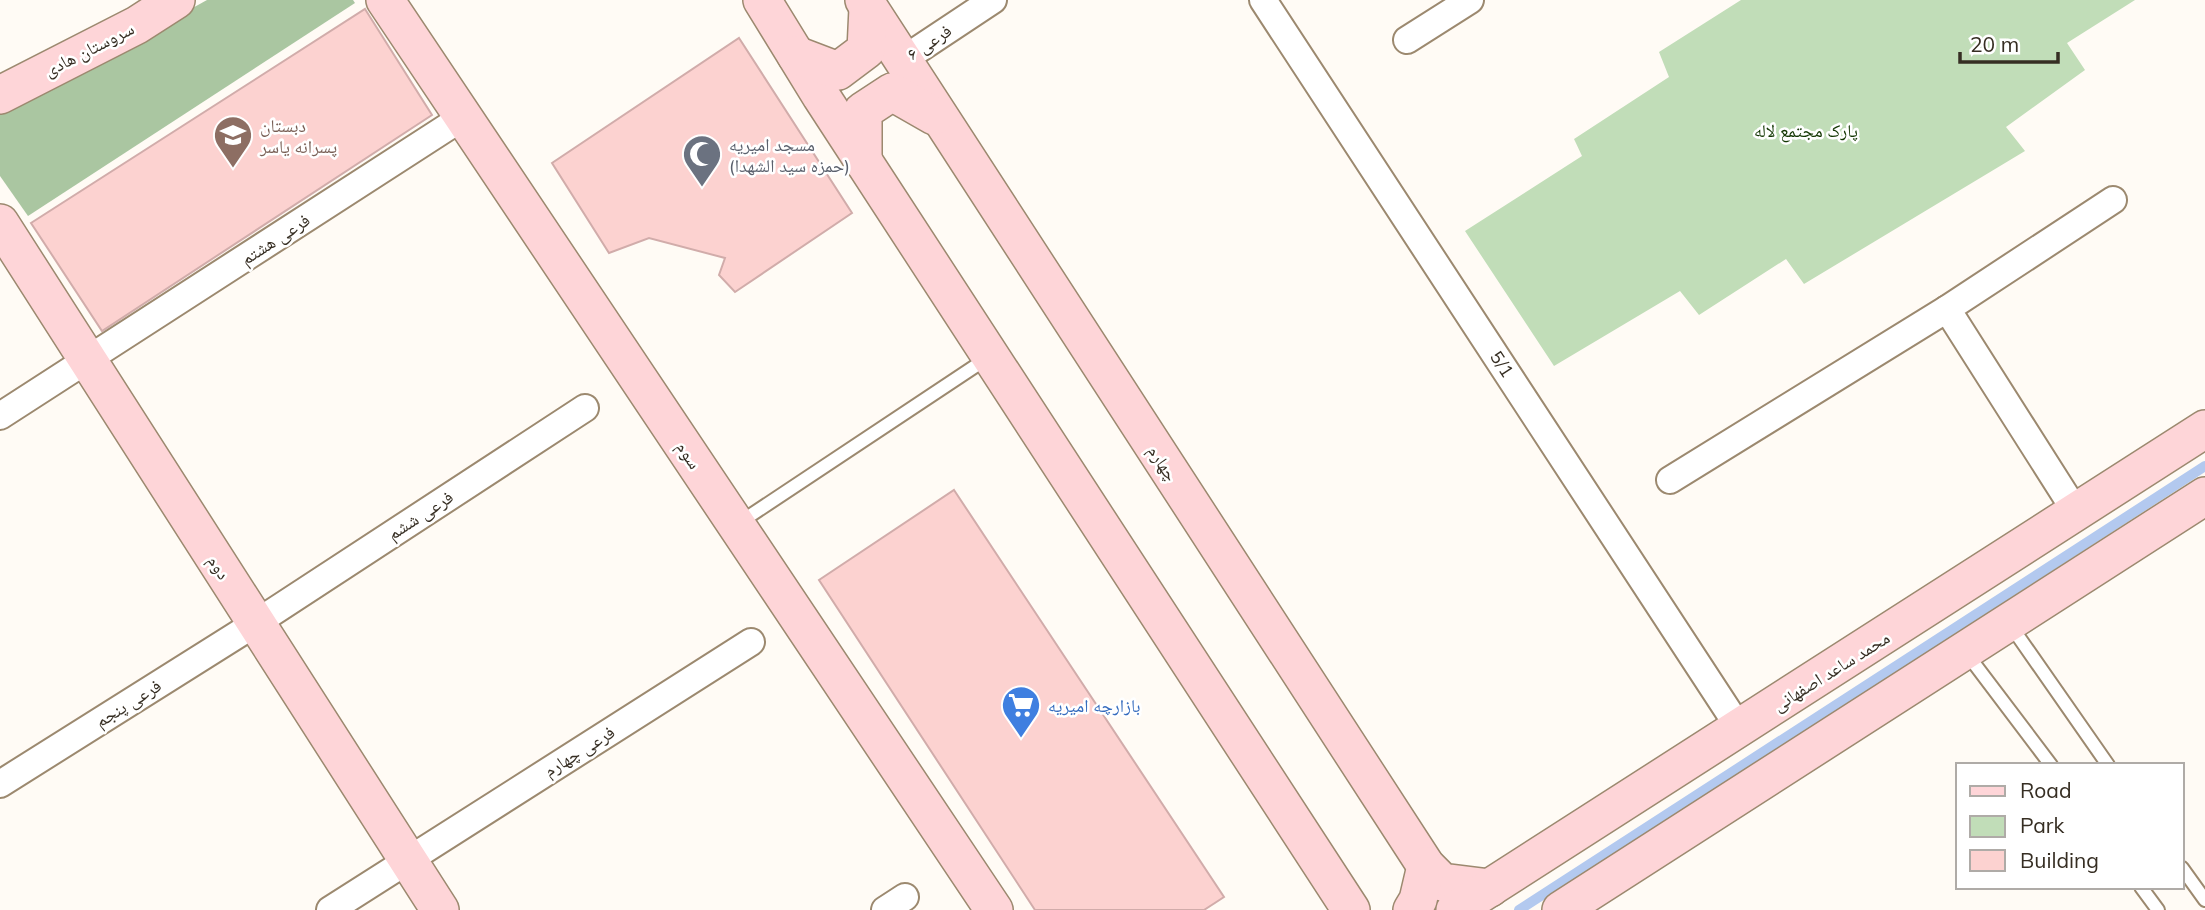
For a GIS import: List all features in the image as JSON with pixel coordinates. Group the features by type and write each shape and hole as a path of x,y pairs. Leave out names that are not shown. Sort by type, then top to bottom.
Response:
{"street":[{"name":"سروستان هادی","path":"0,95 137,25 176,0"},
{"name":"سوم","path":"385,0 994,910"},
{"path":"762,0 863,162 1351,910"},
{"name":"فرعی ۶","path":"901,61 993,0"},
{"name":"5/1","path":"1263,0 1740,729"},
{"path":"1407,40 1470,0"},
{"path":"796,55 838,71 866,50 866,4"},
{"name":"چهارم","path":"866,4 1426,866 1442,882 1490,888"},
{"path":"863,162 863,111 892,92 938,118"},
{"name":"فرعی هشتم","path":"0,416 463,117"},
{"path":"1671,480 1947,309 2113,200"},
{"name":"دوم","path":"0,223 440,910"},
{"path":"1947,309 2076,512"},
{"name":"فرعی ششم","path":"256,623 585,408"},
{"name":"محمد ساعد اصفهانی","path":"1455,910 2205,429"},
{"path":"1561,910 2205,496"},
{"name":"فرعی پنجم","path":"0,784 256,623"},
{"name":"فرعی چهارم","path":"330,910 751,642"},
{"path":"1412,910 1426,866"}],"lane":[{"path":"736,525 990,356"},
{"path":"2009,622 2025,650 2107,763"},
{"path":"1964,652 2048,763"},
{"path":"2184,871 2205,900"},
{"path":"2142,889 2158,910"}],"green space":[{"path":"207,0 353,0 355,3 28,216 0,176 0,115"},
{"name":"پارک مجتمع لاله","path":"1741,0 2135,0 2067,43 2085,70 2006,127 2025,151 1804,284 1786,259 1699,315 1680,291 1554,366 1465,231 1582,156 1574,139 1669,77 1659,52"}],"building":[{"name":"دبستان پسرانه یاسر","path":"365,9 432,115 102,331 31,223"},
{"name":"مسجد امیریه (حمزه سید الشهدا)","path":"739,38 852,213 735,292 719,275 725,258 649,238 609,253 552,163"},
{"name":"بازارچه امیریه","path":"954,490 1224,897 1204,910 1035,910 819,580"}],"waterway":[{"path":"1519,910 2205,466"}],"place":[{"name":"دبستان پسرانه یاسر","path":"233,169"},
{"name":"مسجد امیریه (حمزه سید الشهدا)","path":"702,188"},
{"name":"بازارچه امیریه","path":"1021,739"}]}
